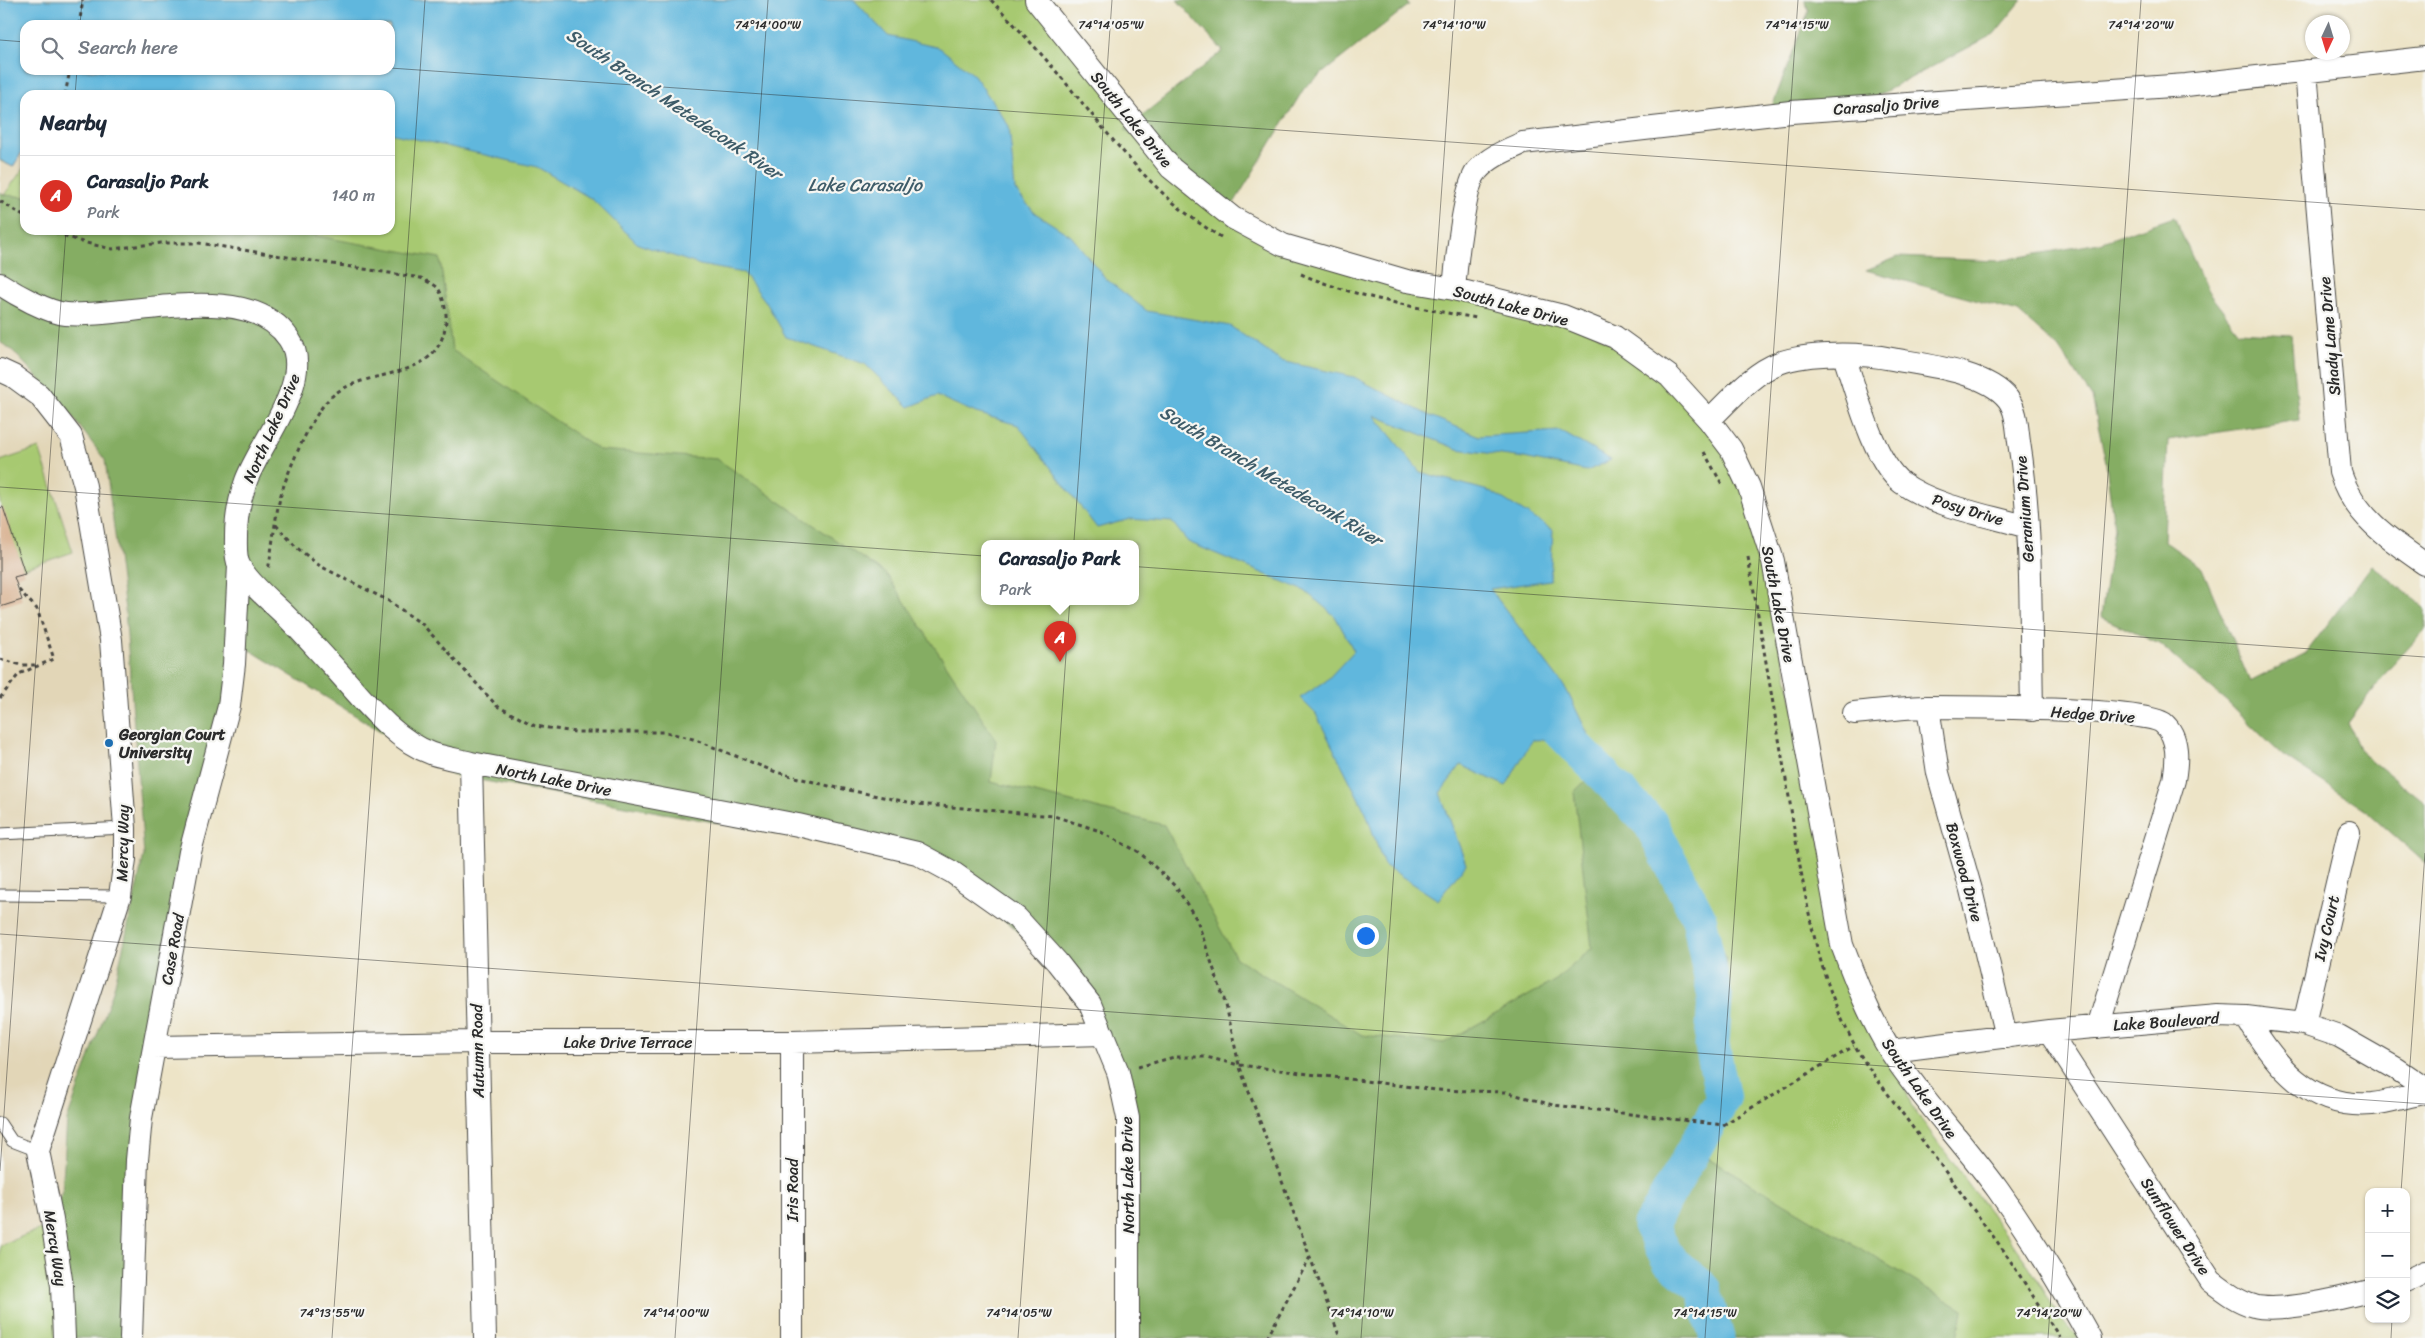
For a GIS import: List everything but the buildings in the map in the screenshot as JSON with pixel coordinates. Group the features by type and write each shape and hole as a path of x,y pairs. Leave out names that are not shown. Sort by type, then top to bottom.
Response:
{"street":[{"name":"South Lake Drive","path":"1036,0 1171,168 1233,218 1283,245 1407,281 1454,289 1563,316 1615,338 1669,376 1709,420 1731,449 1750,488 1773,561 1842,945 1862,997 1891,1051 1946,1126 1996,1188 2053,1271 2090,1338"},
{"name":"Carasaljo Drive","path":"1454,289 1461,227 1475,173 1492,157 1523,143 1791,112 2186,84 2425,58"},
{"name":"Shady Lane Drive","path":"2306,71 2340,472 2345,488 2354,502 2382,535 2425,564"},
{"name":"North Lake Drive","path":"0,284 36,304 64,314 108,312 177,304 210,305 240,310 261,316 278,326 289,338 297,356 298,370 286,402 246,480 236,522 236,545 239,565 264,595 383,719 408,740 432,753 471,763 798,825 918,854 952,872 1017,918 1058,962 1090,1004 1118,1072 1128,1118 1128,1338"},
{"name":"Geranium Drive","path":"1709,420 1751,380 1779,363 1818,356 1879,356 1961,373 1991,386 2008,398 2014,411 2026,488 2032,710"},
{"name":"Posy Drive","path":"1844,356 1874,444 1901,482 1930,498 2027,526"},
{"name":"Mercy Way","path":"0,370 13,376 39,395 71,436 85,486 111,640 125,828 125,859 120,896 38,1151 52,1220 62,1286 64,1338"},
{"name":"Case Road","path":"130,1338 137,1160 154,1047 190,852 229,706 234,664 239,565"},
{"name":"Hedge Drive","path":"1854,713 1928,707 2108,712 2138,716 2163,723 2173,737 2178,758 2174,780 2098,1027"},
{"name":"Boxwood Drive","path":"1928,707 1938,773 1971,890 2006,1037"},
{"name":"Autumn Road","path":"471,763 485,1338"},
{"name":"Ivy Court","path":"2304,1024 2349,832"},
{"name":"Lake Boulevard","path":"1891,1051 2049,1031 2218,1016 2246,1017 2304,1024 2339,1036 2397,1069 2425,1088"},
{"path":"2246,1017 2268,1052 2296,1081 2316,1094 2343,1102 2372,1104 2425,1092"},
{"name":"Sunflower Drive","path":"2049,1031 2211,1280 2232,1296 2254,1306 2271,1308 2352,1296 2365,1292"},
{"name":"Lake Drive Terrace","path":"154,1047 477,1042 792,1042 1103,1034"},
{"name":"Iris Road","path":"792,1042 792,1338"},
{"path":"2410,1279 2425,1272"}],"lane":[{"path":"0,834 125,828"},
{"path":"0,895 120,896"},
{"path":"0,1123 12,1141 38,1151"}],"path":[{"path":"79,20 83,0"},
{"path":"991,0 1060,76 1159,192 1191,218 1228,241"},
{"path":"66,90 69,75"},
{"path":"0,201 20,214"},
{"path":"63,235 112,249 162,243 199,243 421,278 438,288 447,313 445,331 437,349 423,362 389,375 351,385 328,400 308,432 282,489 264,595"},
{"path":"1300,273 1335,286 1395,302 1482,319"},
{"path":"1701,447 1727,493"},
{"path":"276,526 296,547 320,566 387,600 422,624 497,706 535,726 575,732 666,732 693,739 776,772 830,786 917,804 1054,816 1097,830 1138,852 1176,887 1197,920 1226,1005 1239,1064 1340,1338"},
{"path":"1748,553 1811,929 1835,1003 1854,1046 2004,1251 2060,1338"},
{"path":"0,698 19,674 35,665 54,659 37,609 18,589"},
{"path":"0,659 22,665 35,665"},
{"path":"1118,1072 1174,1057 1206,1057 1239,1064 1436,1090 1504,1092 1553,1106 1723,1125 1854,1046"},
{"path":"1266,1338 1310,1257"}],"shaded area":[{"name":"Georgian Court University","path":"20,152 20,235 300,235 154,1047 0,1338 0,161 13,166"}],"green space":[{"path":"0,0 1036,0 1171,168 1283,245 1563,316 1669,376 1749,487 1839,932 1891,1051 1912,1107 2029,1266 2059,1316 2080,1338 1128,1338 1128,1118 1090,1004 327,238 310,235 395,235 395,90 20,90 20,155 13,167 0,161"},
{"path":"1177,0 1406,0 1409,5 1305,87 1225,218 1125,129 1223,51"},
{"path":"1804,0 2022,0 1994,34 1871,99 1772,107 1809,10"},
{"path":"20,173 20,197 4,195"},
{"path":"0,191 4,195 20,197 20,235 311,235 440,258 452,350 599,450 717,459 887,575 996,740 991,782 1164,825 1236,958 1362,1035 1444,1043 1556,980 1592,948 1574,792 1598,768 1629,796 1727,959 1700,1153 1963,1310 1958,1338 1124,1338 1126,1073 1060,959 915,858 451,775 237,642 133,1161 136,1338 68,1338 46,1227 62,1193 67,1120 114,988 144,855 125,610 105,460 65,407 13,351 0,342"},
{"path":"2174,217 2208,292 2239,332 2291,335 2299,420 2168,440 2164,541 2202,568 2250,682 2306,653 2372,565 2425,608 2425,630 2388,670 2348,723 2360,751 2425,803 2425,863 2368,812 2282,755 2226,701 2159,644 2101,617 2114,528 2106,463 2092,397 2058,347 2018,312 1866,270 1898,257 1998,261 2099,243"},
{"path":"39,448 73,552 23,569 0,503 0,461"},
{"path":"46,1227 68,1338 0,1338 0,1245"}],"water":[{"name":"Lake Carasaljo","path":"0,0 854,0 888,36 940,48 974,75 1009,126 1015,190 1035,213 1071,236 1106,279 1147,311 1230,326 1281,361 1354,377 1430,416 1479,436 1560,431 1611,460 1587,471 1524,458 1457,449 1374,415 1420,472 1492,492 1553,530 1550,580 1490,589 1566,689 1590,738 1532,740 1506,786 1461,765 1440,793 1466,864 1438,900 1384,865 1366,813 1316,714 1300,698 1326,681 1354,651 1335,616 1305,591 1188,542 1172,522 1130,519 1097,528 1018,425 976,413 937,396 909,407 865,364 786,337 766,302 744,273 700,265 638,244 592,199 537,167 395,134 395,90 20,90 20,155 13,167 0,160"}],"waterway":[{"name":"South Branch Metedeconk River","path":"1534,704 1651,824 1699,918 1715,997 1712,1045 1723,1099 1650,1225 1669,1260 1703,1288 1717,1338"}],"place":[{"name":"Carasaljo Park","path":"1060,662"},
{"name":"Georgian Court University","path":"109,743"}]}
